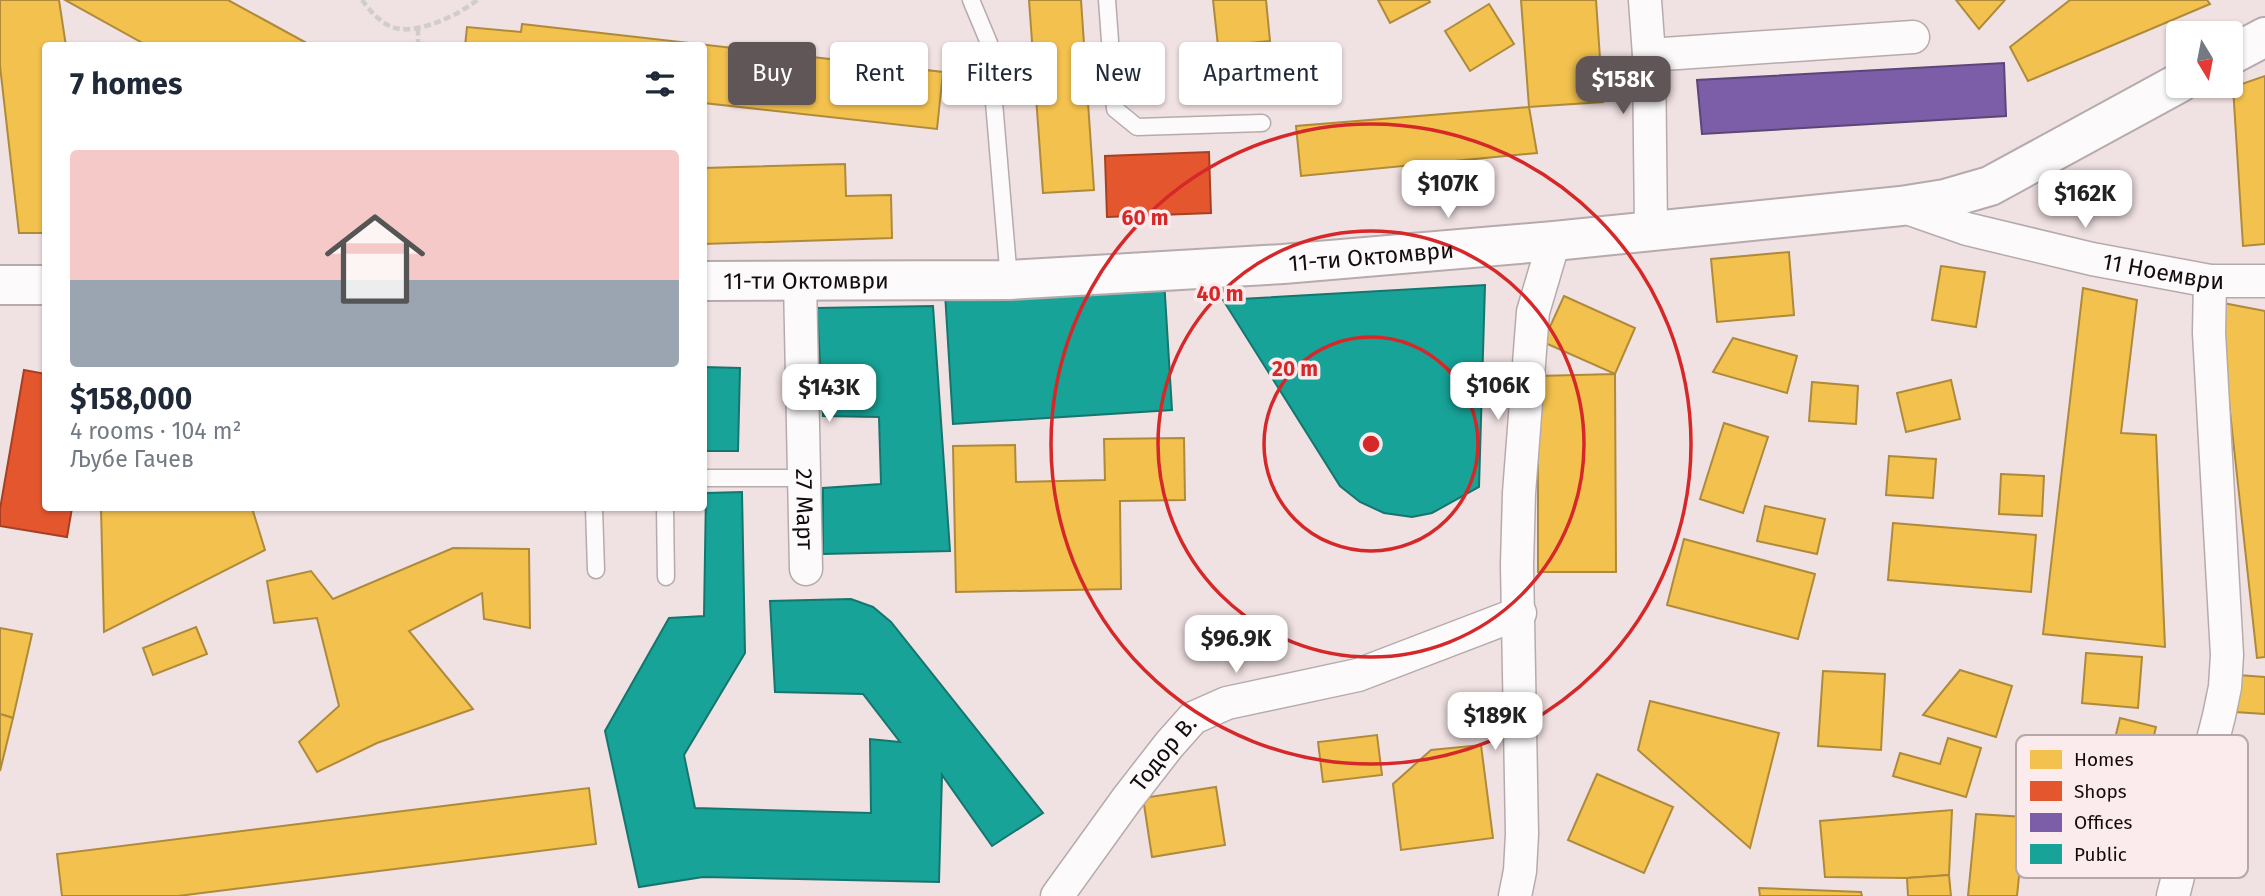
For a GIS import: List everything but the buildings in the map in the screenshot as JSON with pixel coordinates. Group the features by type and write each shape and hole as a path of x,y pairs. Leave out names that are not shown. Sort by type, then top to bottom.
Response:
{"main road":[{"path":"2244,48 2265,37"},
{"name":"11-ти Октомври","path":"707,281 1009,280 1283,264 1554,241 1901,206 1945,199 1990,186 2166,90"},
{"path":"0,285 42,285"}],"street":[{"path":"1645,0 1649,55 1651,230"},
{"path":"1649,55 1913,37"},
{"name":"11 Ноември","path":"1901,206 1967,229 2092,259 2210,281 2265,281"},
{"path":"1515,896 1520,871 1522,834 1520,613 1517,565 1519,493 1533,312 1554,241"},
{"name":"27 Март","path":"800,281 806,569"},
{"path":"2210,281 2209,333 2227,654 2225,687 2214,735"},
{"name":"Тодор В.","path":"1057,896 1127,799 1193,718 1227,703 1358,675 1520,613"},
{"path":"2173,896 2178,878"}],"lane":[{"path":"971,0 989,43 1009,280"},
{"path":"1107,0 1115,109 1137,127 1262,123"},
{"path":"707,478 804,478"},
{"path":"594,511 596,570"},
{"path":"664,511 666,577"}],"path":[{"path":"362,0 381,22 396,29 418,28 448,18 477,0"},
{"path":"468,7 470,0"},
{"path":"418,28 418,42"}]}
